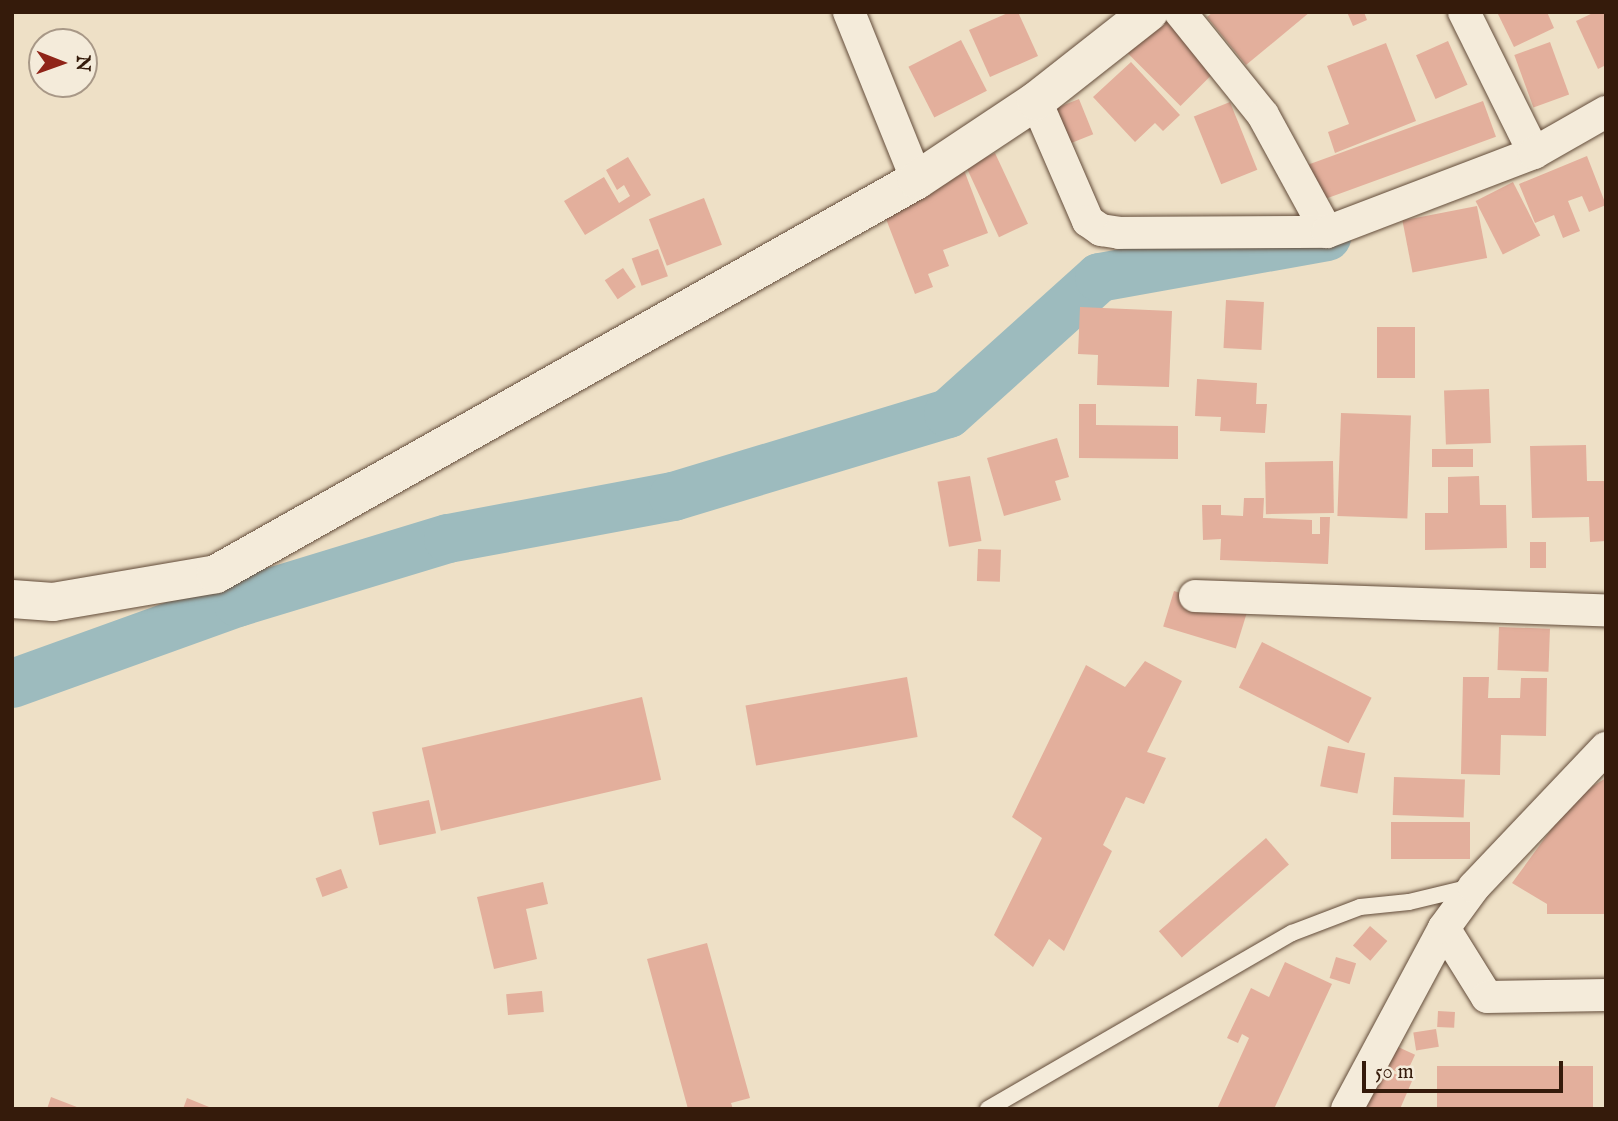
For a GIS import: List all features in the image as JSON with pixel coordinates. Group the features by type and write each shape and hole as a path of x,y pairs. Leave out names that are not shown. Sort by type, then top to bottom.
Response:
{"street":[{"path":"849,12 917,180"},
{"path":"12,599 53,603 216,574 917,180 1036,101 1149,12"},
{"path":"1180,12 1263,115 1327,232"},
{"path":"1464,12 1534,153"},
{"path":"1036,101 1088,221 1101,230 1327,232 1534,153 1606,112"},
{"path":"1195,596 1606,610"},
{"path":"1348,1109 1444,928 1474,887 1606,748"},
{"path":"1444,928 1487,998 1606,995"}],"lane":[{"path":"988,1109 1005,1104 1292,933 1360,907 1409,902 1474,887"}],"building":[{"path":"1010,12 1018,12 1038,56 990,77 969,30"},
{"path":"1160,12 1217,69 1181,106 1123,49"},
{"path":"1213,12 1310,12 1246,65 1207,17"},
{"path":"1347,12 1364,12 1367,20 1353,26"},
{"path":"1497,12 1547,12 1554,28 1514,47"},
{"path":"1595,12 1606,12 1606,65 1598,69 1576,21"},
{"path":"961,40 987,91 934,118 908,67"},
{"path":"1448,41 1468,85 1436,99 1416,55"},
{"path":"1550,42 1569,95 1533,108 1514,55"},
{"path":"1386,43 1416,121 1335,153 1328,132 1349,124 1327,66"},
{"path":"1131,62 1180,115 1163,131 1155,123 1135,142 1093,97"},
{"path":"1079,99 1093,134 1070,144 1056,108"},
{"path":"1483,101 1496,137 1317,202 1304,166"},
{"path":"1230,102 1257,170 1221,184 1194,117"},
{"path":"995,153 1028,224 999,237 966,167"},
{"path":"1587,156 1606,205 1589,212 1582,196 1568,201 1580,231 1563,238 1554,215 1535,223 1519,184"},
{"path":"628,157 651,195 585,235 564,201 604,177 619,203 630,196 624,185 617,190 606,170"},
{"path":"964,170 988,233 943,250 949,266 928,274 933,287 915,294 881,206"},
{"path":"1513,182 1540,235 1503,255 1476,201"},
{"path":"704,198 722,245 667,266 649,219"},
{"path":"1477,206 1487,258 1413,273 1402,221"},
{"path":"658,249 668,276 642,286 632,259"},
{"path":"623,268 636,287 618,299 605,280"},
{"path":"1226,300 1264,302 1261,350 1223,348"},
{"path":"1080,307 1172,311 1169,387 1097,385 1098,355 1078,354"},
{"path":"1377,327 1415,327 1415,378 1377,378"},
{"path":"1197,379 1257,383 1256,404 1267,404 1265,433 1220,431 1221,417 1195,416"},
{"path":"1489,389 1491,443 1446,445 1444,391"},
{"path":"1079,404 1096,404 1096,425 1178,426 1178,459 1079,458"},
{"path":"1341,413 1411,415 1407,518 1337,516"},
{"path":"1057,438 1069,477 1055,481 1061,500 1004,516 987,458"},
{"path":"1586,445 1587,481 1606,481 1606,541 1590,542 1589,517 1532,518 1530,446"},
{"path":"1432,449 1473,449 1473,467 1432,467"},
{"path":"1333,461 1334,513 1266,514 1265,462"},
{"path":"970,476 981,541 949,547 938,482"},
{"path":"1479,476 1480,505 1506,505 1507,548 1425,550 1425,513 1448,513 1448,477"},
{"path":"1244,498 1264,498 1263,518 1312,520 1312,534 1320,534 1320,517 1330,517 1328,564 1220,560 1221,539 1203,540 1202,505 1221,505 1221,515 1243,516"},
{"path":"1530,542 1546,542 1546,568 1530,568"},
{"path":"978,549 1001,550 1000,582 977,581"},
{"path":"1174,591 1247,613 1236,649 1163,626"},
{"path":"1499,627 1550,629 1548,672 1497,670"},
{"path":"1262,642 1372,698 1348,743 1239,687"},
{"path":"1145,661 1182,681 1147,752 1166,758 1144,804 1126,797 1103,845 1112,851 1064,951 1049,939 1033,967 994,935 1042,838 1012,817 1086,665 1125,687"},
{"path":"907,677 918,737 756,766 745,705"},
{"path":"1463,677 1489,677 1488,698 1520,698 1521,678 1547,678 1546,736 1501,735 1500,775 1461,774"},
{"path":"642,697 661,780 441,831 422,748"},
{"path":"1328,746 1365,753 1357,793 1320,786"},
{"path":"1394,777 1465,779 1464,817 1393,815"},
{"path":"1606,778 1606,914 1547,914 1547,904 1512,883 1575,797"},
{"path":"429,800 436,833 379,845 372,812"},
{"path":"1391,822 1470,822 1470,859 1391,859"},
{"path":"1266,838 1289,864 1182,958 1159,931"},
{"path":"341,869 348,888 322,897 316,878"},
{"path":"543,882 548,904 526,909 537,959 494,969 477,897"},
{"path":"1370,926 1387,941 1370,961 1353,946"},
{"path":"707,943 750,1098 731,1103 733,1109 688,1109 647,959"},
{"path":"1336,957 1356,963 1350,984 1330,978"},
{"path":"1285,962 1332,984 1274,1109 1217,1109 1249,1038 1242,1034 1238,1043 1227,1038 1251,988 1269,997"},
{"path":"542,991 544,1012 508,1015 506,994"},
{"path":"1438,1011 1455,1012 1454,1028 1437,1027"},
{"path":"1436,1029 1439,1047 1416,1050 1413,1033"},
{"path":"1396,1046 1415,1055 1405,1076 1386,1067"},
{"path":"1437,1066 1593,1066 1593,1109 1437,1109"},
{"path":"1381,1068 1412,1081 1400,1109 1363,1109"},
{"path":"51,1097 82,1109 47,1109"},
{"path":"187,1098 214,1109 183,1109"}],"waterway":[{"path":"12,683 237,602 448,538 673,496 948,413 1099,277 1326,236"}]}
